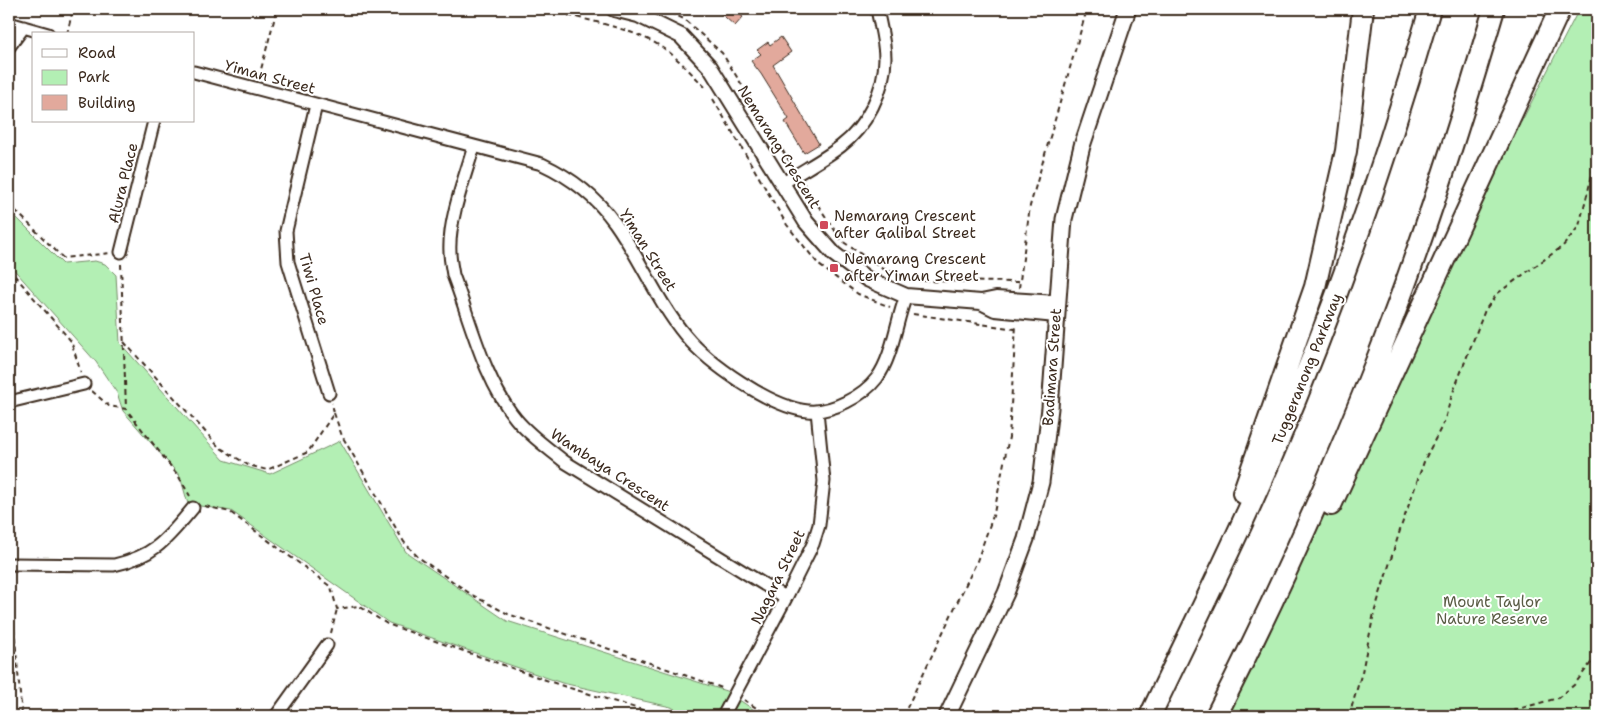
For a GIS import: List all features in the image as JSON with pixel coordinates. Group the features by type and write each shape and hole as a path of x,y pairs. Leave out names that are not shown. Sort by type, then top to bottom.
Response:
{"highway":[{"path":"1213,586 1229,529 1315,287 1346,151 1363,9"},
{"name":"Tuggeranong Parkway","path":"1150,716 1268,467 1322,336 1366,215 1406,92 1430,9"},
{"path":"1216,716 1241,668 1326,484 1382,346 1427,223 1494,9"},
{"path":"1241,668 1265,640 1308,553 1560,9"}],"main road":[{"name":"Badimara Street","path":"947,716 1006,593 1026,539 1042,473 1050,408 1064,219 1082,146 1128,9"}],"street":[{"name":"Nemarang Crescent","path":"614,9 638,15 681,36 710,67 806,222 834,254 868,279 906,296 981,302 995,309 1056,309"},
{"path":"782,184 842,146 855,131 873,104 883,77 885,60 877,9"},
{"path":"9,23 41,32"},
{"path":"9,47 24,27"},
{"name":"Yiman Street","path":"195,72 542,164 578,185 594,199 615,223 673,318 694,346 730,375 760,393 791,407 817,411 863,392 878,377 887,359 906,296"},
{"name":"Tiwi Place","path":"316,105 286,231 286,247 290,270 329,393"},
{"name":"Alura Place","path":"121,252 154,122"},
{"name":"Wambaya Crescent","path":"474,146 453,222 450,238 451,262 453,275 488,369 500,394 515,418 531,436 565,462 786,598"},
{"path":"9,402 84,384"},
{"name":"Nagara Street","path":"723,716 786,598 813,544 819,525 824,481 817,411"},
{"path":"9,564 114,565 130,562 161,545 193,508"},
{"path":"276,716 327,645"}],"path":[{"path":"67,32 73,9"},
{"path":"256,89 277,9"},
{"path":"542,9 624,30"},
{"path":"662,9 684,19 722,53 797,174 842,241 881,268 918,281 1020,282 1030,206 1087,9"},
{"path":"1349,716 1362,672 1374,614 1402,524 1425,459 1444,422 1455,386 1485,310 1498,293 1564,246 1579,226 1597,156"},
{"path":"9,204 63,258 121,252 126,409 178,476 192,498 193,508 202,506 230,512 331,587 337,609 327,645"},
{"path":"9,269 71,341 84,384 109,406 126,409"},
{"path":"903,716 977,561 994,513 1008,437 1016,329"},
{"path":"124,342 219,447 248,465 267,470 308,452 334,413"},
{"path":"329,393 342,436 404,542 418,557 464,590 508,614 726,689 770,716"},
{"path":"9,572 22,716"},
{"path":"337,609 359,606 387,624 560,685 662,716"},
{"path":"1507,716 1511,711 1558,698 1574,685 1597,655"}],"green space":[{"name":"Mount Taylor Nature Reserve","path":"1579,9 1597,9 1597,716 1218,716"},
{"path":"9,210 63,264 95,261 105,264 116,275 120,343 224,460 270,474 340,441 406,552 507,621 726,691 763,716 688,716 671,707 562,683 389,623 231,511 188,504 180,476 123,411 117,393 96,362 9,264"}],"building":[{"path":"716,9 733,9 743,17 735,26"},
{"path":"781,37 791,52 773,65 819,144 804,153 785,122 789,119 751,61 761,54 757,50 768,42 770,45"}],"place":[{"name":"Nemarang Crescent after Galibal Street","path":"824,225"},
{"name":"Nemarang Crescent after Yiman Street","path":"834,268"}]}
